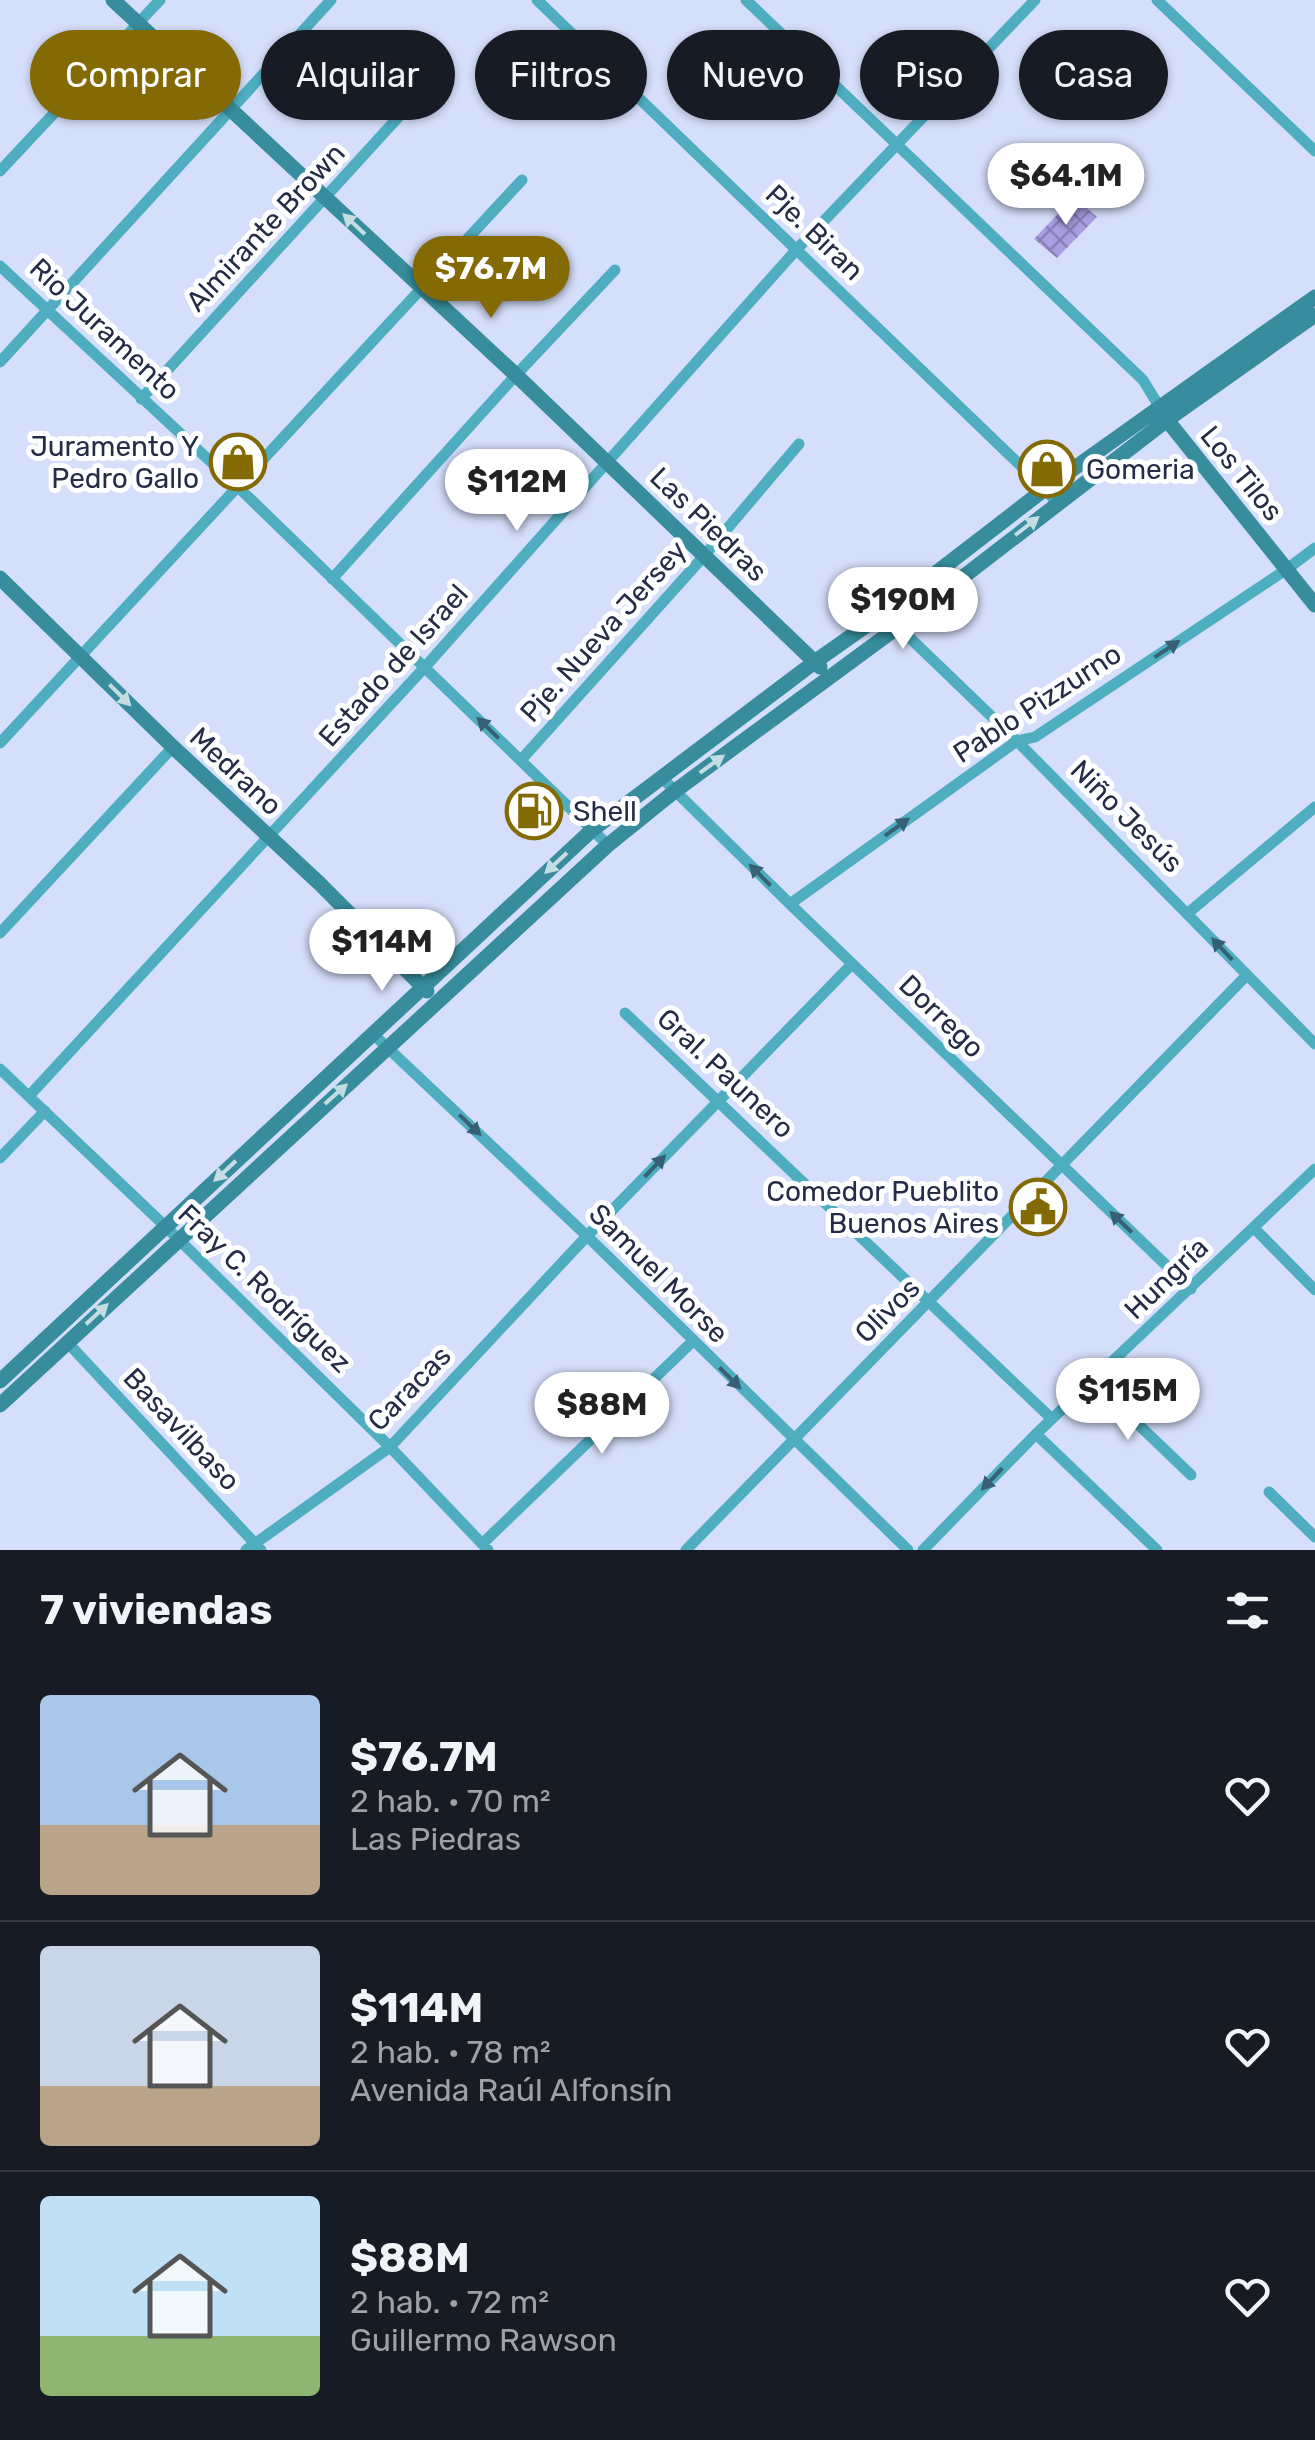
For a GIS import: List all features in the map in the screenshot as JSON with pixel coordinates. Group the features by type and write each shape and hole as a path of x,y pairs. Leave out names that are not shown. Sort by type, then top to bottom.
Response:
{"main road":[{"name":"Las Piedras","path":"112,0 144,30"},
{"name":"Las Piedras","path":"241,119 516,374 816,661 829,678"},
{"path":"0,1405 608,845 898,628 1315,297"},
{"path":"0,1381 592,830 1045,488 1315,315"},
{"name":"Los Tilos","path":"1164,414 1315,605"},
{"name":"Medrano","path":"0,578 319,882 437,1001"}],"street":[{"path":"0,172 160,0"},
{"path":"241,97 331,0"},
{"name":"Pje. Biran","path":"537,0 1057,503"},
{"path":"746,0 1142,380 1164,414"},
{"name":"Estado de Israel","path":"28,1096 270,838 796,249 1035,0"},
{"path":"1157,0 1315,150"},
{"path":"0,362 220,120"},
{"name":"Almirante Brown","path":"142,399 396,120"},
{"path":"0,743 522,180"},
{"name":"Rio Juramento","path":"0,266 238,488 608,845"},
{"path":"332,579 615,270"},
{"name":"Pje. Nueva Jersey","path":"521,760 799,444"},
{"name":"Pablo Pizzurno","path":"790,904 1016,740 1035,736 1315,548"},
{"name":"Niño Jesús","path":"884,613 1016,740 1315,1044"},
{"path":"0,933 173,747"},
{"name":"Dorrego","path":"660,777 1191,1289"},
{"path":"1188,913 1315,806"},
{"path":"587,1236 852,964"},
{"name":"Olivos","path":"686,1550 1247,976"},
{"name":"Gral. Paunero","path":"626,1013 1052,1418"},
{"name":"Samuel Morse","path":"374,1034 908,1550"},
{"name":"Fray C. Rodríguez","path":"0,1069 390,1447 485,1547"},
{"path":"0,1158 45,1110"},
{"name":"Hungría","path":"923,1550 1052,1418 1315,1169"},
{"path":"1254,1228 1315,1290"},
{"name":"Caracas","path":"254,1548 390,1447 587,1236"},
{"path":"485,1547 692,1341"},
{"name":"Basavilbaso","path":"67,1342 254,1548"},
{"path":"1093,1381 1191,1475"},
{"path":"1036,1434 1158,1550"},
{"path":"1269,1492 1315,1537"}],"building":[{"path":"1074,197 1097,217 1057,258 1034,239"}],"place":[{"name":"Juramento Y Pedro Gallo","path":"238,462"},
{"name":"Gomeria","path":"1047,469"},
{"name":"Shell","path":"534,811"},
{"name":"Comedor Pueblito Buenos Aires","path":"1038,1207"}]}
